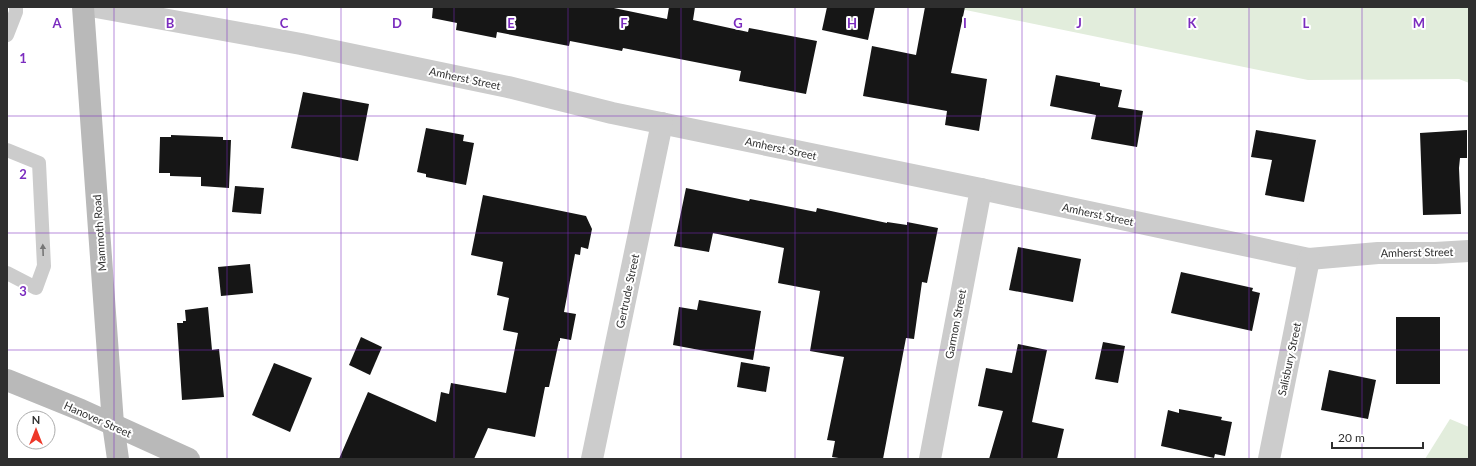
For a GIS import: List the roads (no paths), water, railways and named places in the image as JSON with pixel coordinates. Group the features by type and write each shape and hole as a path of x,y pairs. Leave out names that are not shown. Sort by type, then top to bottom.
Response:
{"main road":[{"name":"Mammoth Road","path":"83,7 113,424 118,459"},
{"name":"Hanover Street","path":"7,380 113,424 189,459"}],"street":[{"name":"Amherst Street","path":"96,7 301,44 508,87 612,113 1310,259 1378,253 1469,251"},
{"name":"Gertrude Street","path":"592,459 662,123"},
{"name":"Garmon Street","path":"930,459 981,189"},
{"name":"Salisbury Street","path":"1269,459 1310,259"}],"lane":[{"path":"7,35 16,12 16,7"},
{"path":"7,150 39,163 44,266 36,288 7,273"}]}
